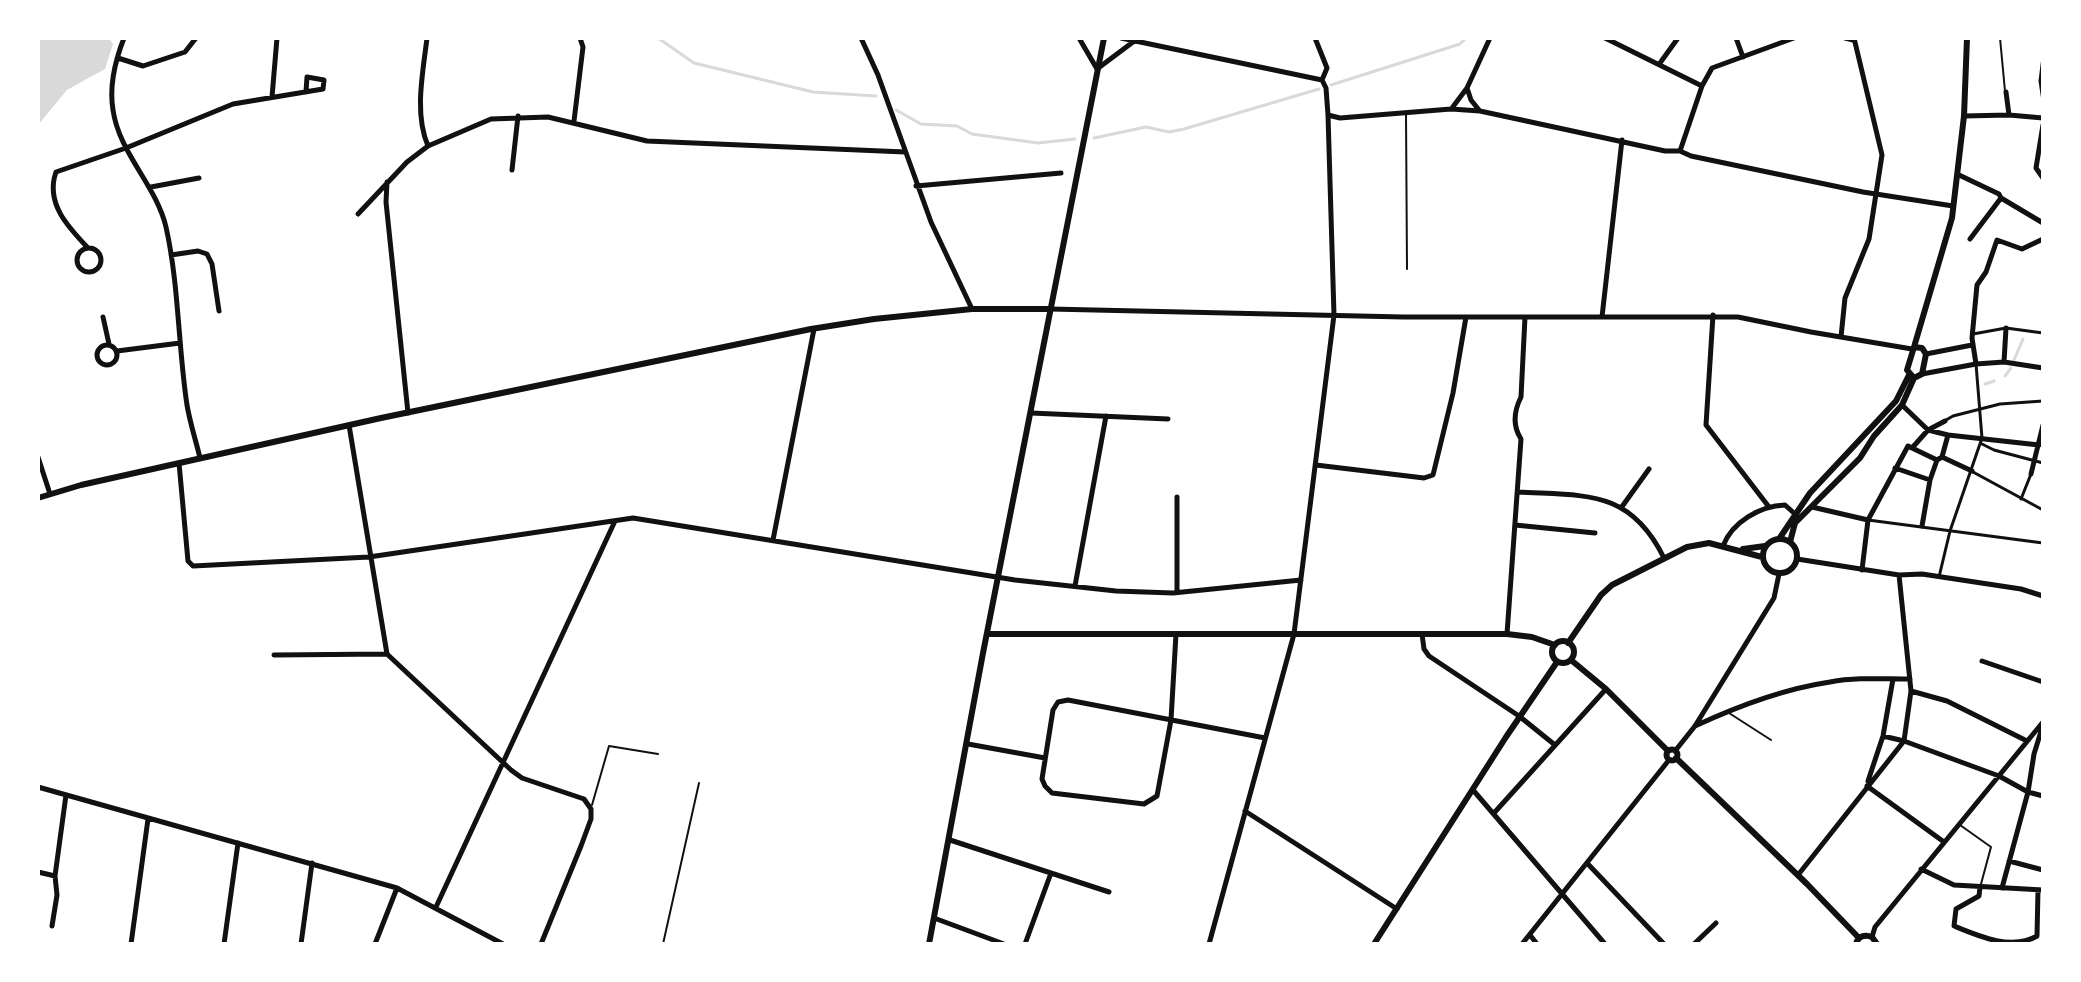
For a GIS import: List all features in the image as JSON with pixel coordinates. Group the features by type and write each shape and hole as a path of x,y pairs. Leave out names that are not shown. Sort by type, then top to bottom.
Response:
{"main road":[{"path":"929,944 1104,38"},
{"path":"1790,542 1795,523 1803,513 1860,458 1874,436 1902,405 1911,376 1913,348 1959,175 1967,38"},
{"path":"38,498 349,425 814,329 972,309 1050,309"},
{"path":"1740,549 1765,546 1779,539 1810,493 1896,401 1911,376 1922,374 1926,354 1922,348 1913,348"},
{"path":"1568,643 1601,595 1612,585 1664,558 1698,543 1723,546 1762,557 1770,570 1779,574 1793,568 1797,559 1796,548 1790,542 1779,539"},
{"path":"1762,557 1765,546"},
{"path":"988,634 1507,634 1532,637 1555,645"},
{"path":"1568,643 1574,651 1571,660 1557,662 1552,654 1555,645 1568,643"},
{"path":"1571,660 1606,689 1798,875 1857,941 1865,935 1872,937 1877,944"},
{"path":"1374,944 1519,716 1557,662"}],"street":[{"path":"124,38 112,80 113,112 126,148 151,187 165,224 187,406 200,458"},
{"path":"118,58 143,66 185,52 196,38"},
{"path":"272,97 277,38"},
{"path":"427,38 421,131 428,146"},
{"path":"574,121 583,47 580,38"},
{"path":"861,38 878,75 916,186 972,309"},
{"path":"1079,38 1097,69 1134,40"},
{"path":"1121,38 1322,80"},
{"path":"1209,944 1294,634 1334,315 1328,115 1326,88 1322,80 1327,68 1315,38"},
{"path":"1451,109 1467,88 1490,38"},
{"path":"1605,38 1702,86"},
{"path":"1660,63 1678,38"},
{"path":"1736,38 1743,57"},
{"path":"1680,151 1702,86 1712,68 1794,38"},
{"path":"1841,337 1845,298 1869,239 1882,155 1854,39 1845,38"},
{"path":"2043,57 2040,81 2043,101"},
{"path":"1467,88 1471,100 1480,111"},
{"path":"88,248 78,255 77,262 84,272 92,273 101,265 101,256 96,250 88,248 59,214 52,184 56,172 126,148 233,104 306,92"},
{"path":"2006,92 2009,115"},
{"path":"1328,115 1340,118 1451,109 1480,111 1863,192 1953,206"},
{"path":"512,170 518,116"},
{"path":"1964,116 2043,118"},
{"path":"358,214 387,181 428,146 491,119 548,117 647,141 905,152"},
{"path":"2043,125 2036,168 2043,178"},
{"path":"1602,317 1622,140"},
{"path":"916,186 1061,173"},
{"path":"1959,175 1999,194 2043,223"},
{"path":"151,187 199,178"},
{"path":"387,181 387,218 408,413"},
{"path":"1970,239 2001,198"},
{"path":"1939,577 1950,531 1981,440 1972,345 1977,285 1986,272 1997,240 2022,249 2043,239"},
{"path":"171,255 198,251 207,254 212,264 219,311"},
{"path":"1050,309 1466,317 1713,315 1745,317 1913,348"},
{"path":"1713,315 1706,425 1769,507"},
{"path":"103,317 109,344 117,351 180,343"},
{"path":"1316,465 1430,477 1435,472 1453,393 1466,317"},
{"path":"1507,634 1521,439 1515,430 1516,408 1521,397 1525,317"},
{"path":"1973,334 2006,328 2043,333"},
{"path":"2004,362 2006,328"},
{"path":"773,540 814,329"},
{"path":"109,344 102,345 98,350 97,357 101,363 113,363 117,351"},
{"path":"1926,354 1972,345"},
{"path":"1922,374 2004,362 2043,368"},
{"path":"1912,448 1928,430 1945,421 1980,409 2043,401"},
{"path":"1902,405 1928,430 1981,440 2039,445"},
{"path":"1031,413 1168,419"},
{"path":"1075,586 1106,416"},
{"path":"349,425 387,654 522,778 584,799 591,809 591,819 576,860 541,944"},
{"path":"2021,499 2036,460 2043,425"},
{"path":"1922,526 1930,480 1948,435"},
{"path":"1981,440 1994,450 2043,463"},
{"path":"1862,570 1868,520 1908,446 1972,471 2043,510"},
{"path":"38,457 50,494"},
{"path":"179,463 188,561 193,566 369,557 633,518 999,576 1129,592 1177,592 1301,580"},
{"path":"1895,468 1930,480"},
{"path":"1621,508 1649,469"},
{"path":"1518,492 1593,496 1621,508 1650,531 1664,558"},
{"path":"1177,497 1177,592"},
{"path":"1723,546 1728,532 1738,523 1769,507 1785,505 1795,514"},
{"path":"1812,507 1868,520 2043,543"},
{"path":"436,907 615,520"},
{"path":"1515,525 1595,533"},
{"path":"1797,559 2021,589 2043,596"},
{"path":"1522,944 1695,726 1774,598 1779,574"},
{"path":"1798,875 1904,741 1911,691 1899,575"},
{"path":"1176,634 1171,720 1157,796 1144,804 1052,793 1045,786 1042,779 1045,758 1053,710 1058,702 1068,700 1171,720 1265,738"},
{"path":"1422,634 1424,649 1429,656 1519,716 1555,745"},
{"path":"274,655 387,654"},
{"path":"1982,661 2043,682"},
{"path":"1867,786 1883,736 1893,679"},
{"path":"1695,726 1741,704 1830,682 1910,679"},
{"path":"1494,813 1606,689"},
{"path":"1911,691 1947,701 2027,741"},
{"path":"1872,937 1875,927 1921,869 2043,723"},
{"path":"2002,888 2043,723"},
{"path":"1883,736 1999,776 2028,792 2043,796"},
{"path":"968,744 1045,758"},
{"path":"1867,786 1944,842"},
{"path":"38,787 397,888 503,944"},
{"path":"1473,790 1605,944"},
{"path":"52,926 66,795"},
{"path":"1245,811 1397,909"},
{"path":"131,944 148,819"},
{"path":"950,840 1109,892"},
{"path":"224,944 238,843"},
{"path":"2009,861 2043,870"},
{"path":"301,944 312,863"},
{"path":"1587,863 1664,944"},
{"path":"1921,869 1954,885 2040,890 2037,936 2028,941 1984,939 1954,926 1956,909 1979,896 1980,887"},
{"path":"38,872 55,876"},
{"path":"1025,944 1051,873"},
{"path":"376,944 397,888"},
{"path":"934,918 1004,944"},
{"path":"1694,944 1716,923"},
{"path":"1530,935 1537,944"}],"lane":[{"path":"2000,38 2006,92"},
{"path":"1406,112 1407,269"},
{"path":"1727,711 1771,740"},
{"path":"591,809 609,746 658,754"},
{"path":"663,944 699,783"},
{"path":"1959,824 1991,847 1980,887"}],"shaded area":[{"path":"38,38 109,38 113,44 105,69 67,90 38,125"}],"waterway":[{"path":"658,38 694,63 813,92 876,96"},
{"path":"1331,85 1460,44 1466,38"},
{"path":"1094,138 1146,127 1169,132 1184,129 1319,89"},
{"path":"896,110 921,124 957,126 972,134 1038,143 1075,139"},
{"path":"2014,360 2023,339"},
{"path":"2005,376 2011,368"},
{"path":"1985,384 1994,381"}]}
